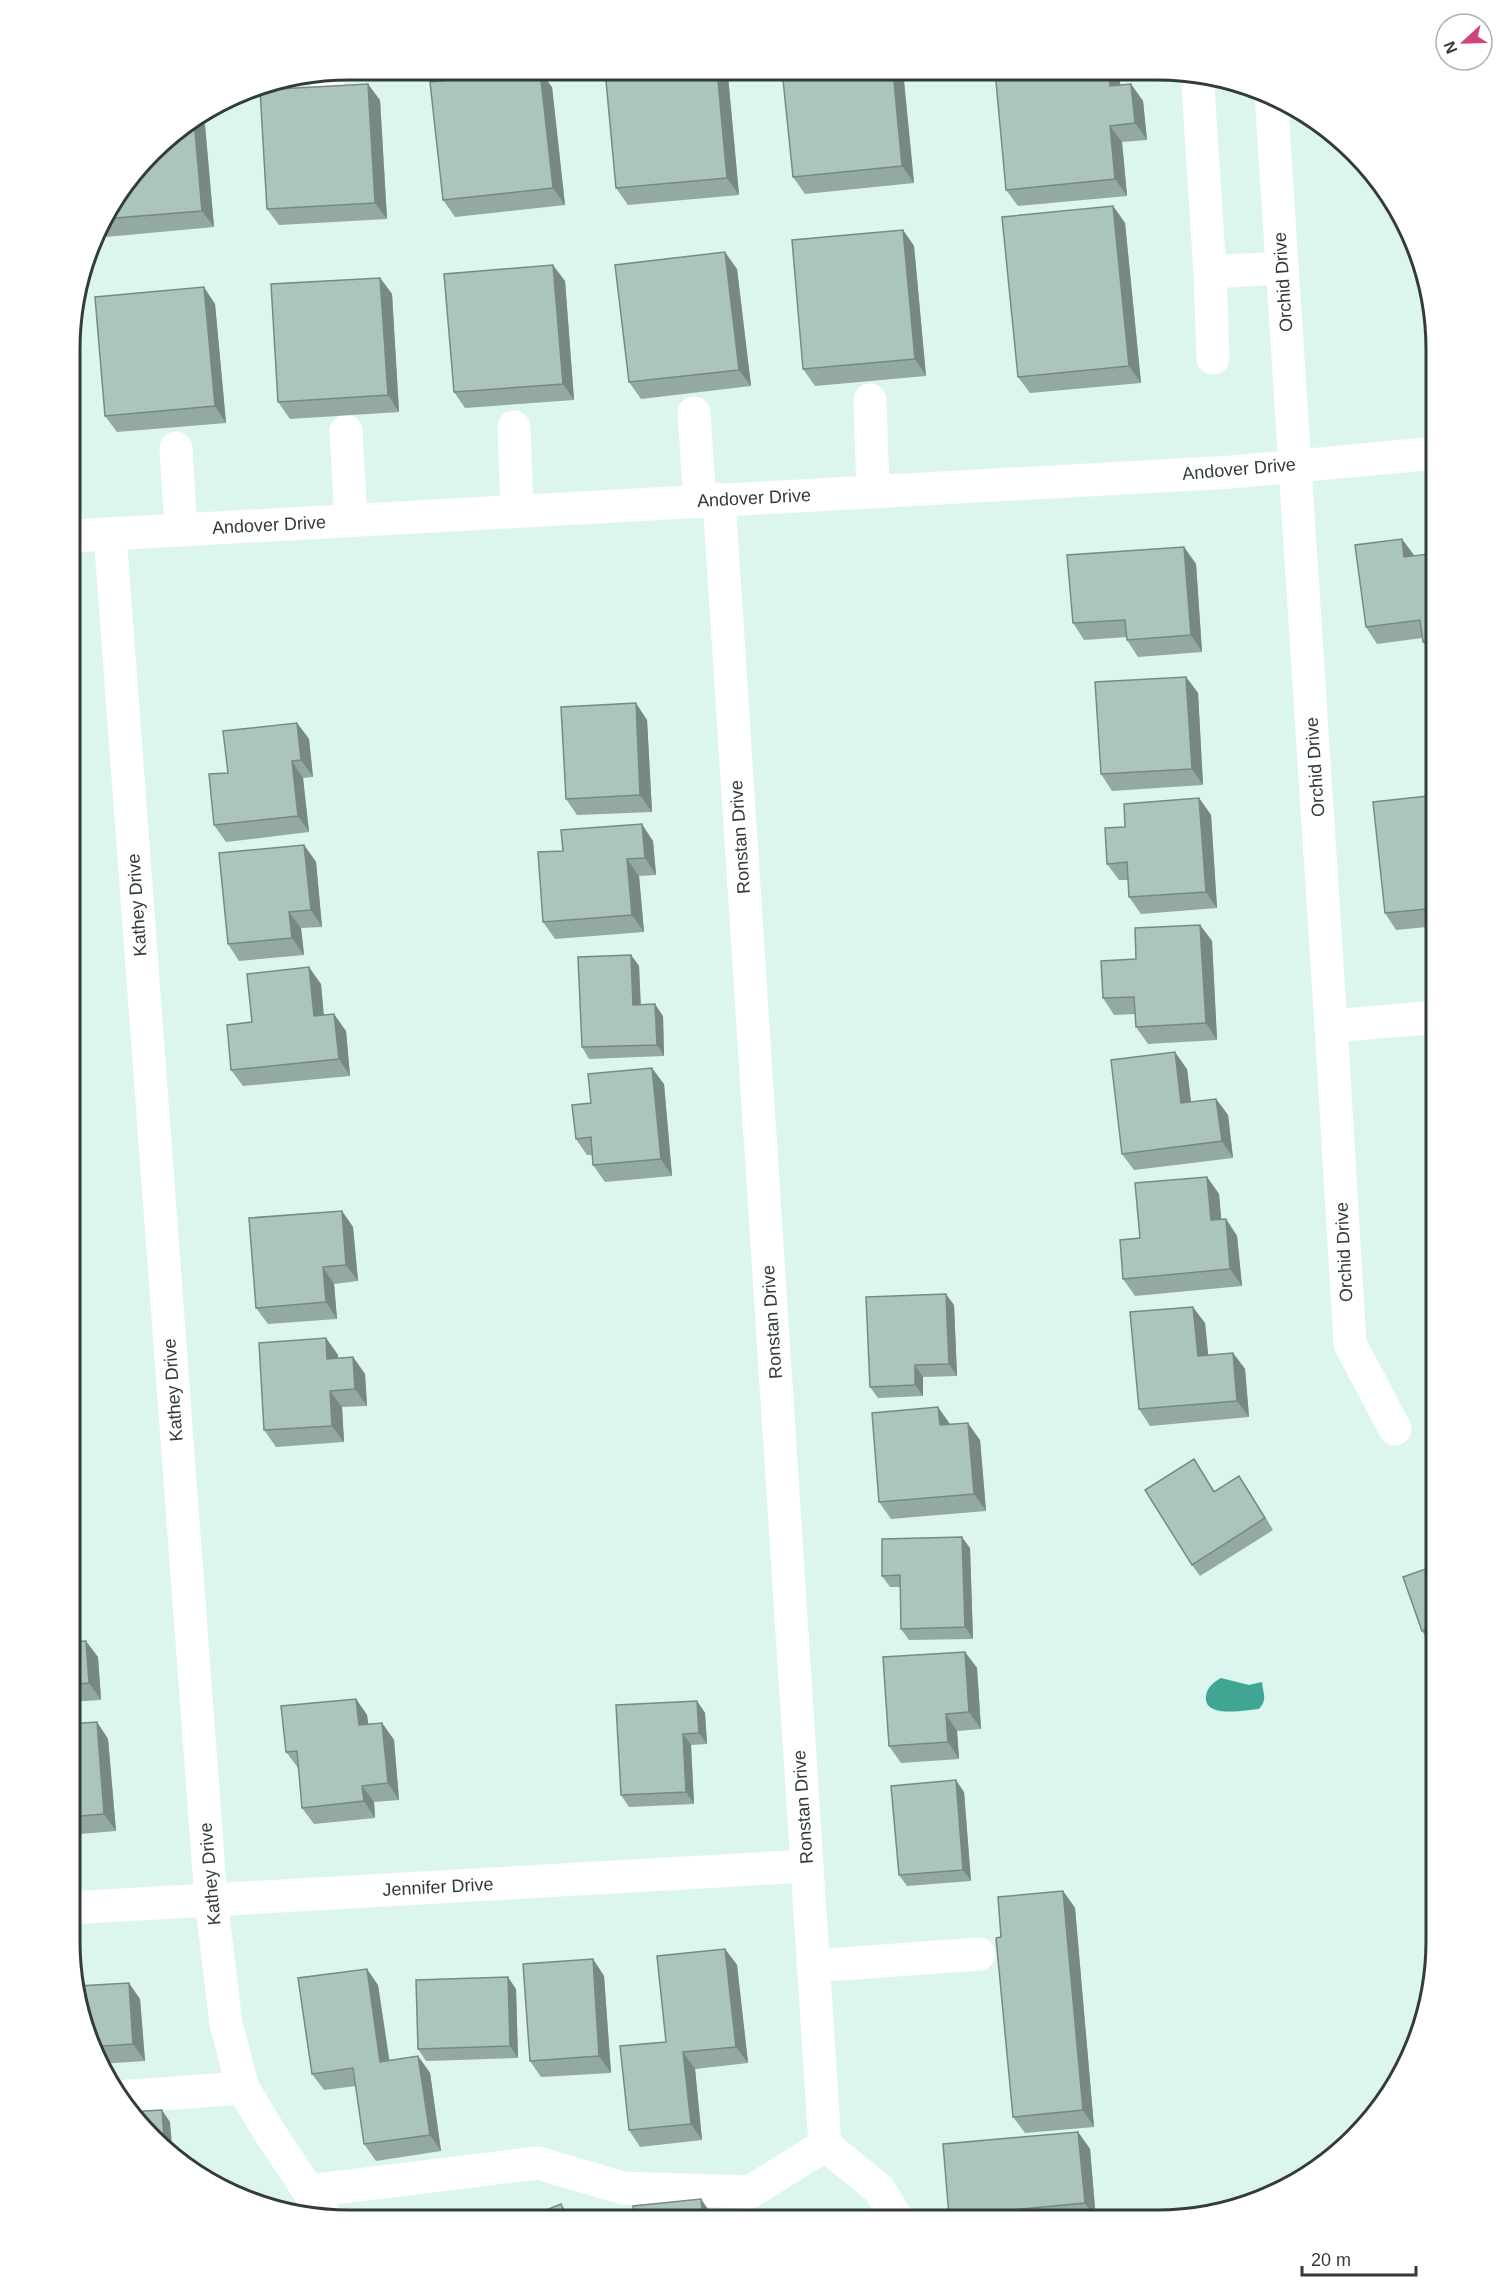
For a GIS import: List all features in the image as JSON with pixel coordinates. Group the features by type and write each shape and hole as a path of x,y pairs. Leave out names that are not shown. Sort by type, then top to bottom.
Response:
{"street":[{"path":"1198,83 1213,358"},
{"name":"Orchid Drive","path":"1272,105 1350,1344 1395,1429"},
{"path":"1210,272 1282,268"},
{"path":"870,400 873,491"},
{"name":"Ronstan Drive","path":"694,412 709,500 825,2145"},
{"path":"514,427 517,511"},
{"path":"346,431 351,520"},
{"path":"176,448 181,530"},
{"name":"Andover Drive","path":"80,536 1232,472 1426,454"},
{"name":"Kathey Drive","path":"110,534 211,1899 226,2024 243,2088 320,2209"},
{"path":"1331,1026 1426,1018"},
{"name":"Jennifer Drive","path":"80,1907 807,1866"},
{"path":"813,1966 979,1954"},
{"path":"129,2096 243,2088"},
{"path":"309,2191 538,2163 623,2188 750,2192 825,2145 879,2189 892,2210"}],"shaded area":[{"path":"1221,1678 1249,1685 1262,1682 1264,1696 1262,1705 1259,1709 1226,1712 1211,1708 1207,1703 1208,1690"}],"building":[{"path":"541,80 553,188 443,200 430,82"},
{"path":"606,80 718,80 727,178 616,188"},
{"path":"783,80 894,80 902,166 793,177"},
{"path":"996,80 1110,80 1110,86 1131,84 1135,123 1110,126 1115,179 1006,190"},
{"path":"368,84 375,203 267,209 260,95 279,89"},
{"path":"195,128 202,211 114,218 146,171 171,146"},
{"path":"1113,206 1129,366 1018,377 1002,217"},
{"path":"903,230 915,359 803,369 792,240"},
{"path":"725,252 739,370 629,382 615,265"},
{"path":"553,265 563,384 454,392 444,274"},
{"path":"380,278 388,395 278,402 271,284"},
{"path":"204,287 215,406 105,416 95,297"},
{"path":"1402,539 1404,557 1426,554 1426,642 1423,642 1420,620 1366,627 1355,545"},
{"path":"1184,547 1191,635 1127,640 1125,620 1073,623 1067,555"},
{"path":"1186,677 1192,769 1101,774 1095,682"},
{"path":"636,703 640,795 566,799 561,707"},
{"path":"297,723 301,760 292,761 298,816 214,825 209,774 228,773 223,731"},
{"path":"1426,796 1426,909 1385,913 1373,802"},
{"path":"1199,798 1206,892 1129,897 1127,862 1107,864 1105,828 1125,827 1124,804"},
{"path":"642,824 645,858 627,859 632,915 543,922 538,852 563,851 561,830"},
{"path":"304,845 311,910 289,912 292,938 228,944 219,853"},
{"path":"1200,925 1206,1023 1136,1027 1134,997 1103,998 1101,961 1136,959 1135,928"},
{"path":"631,955 633,1005 655,1004 657,1045 582,1047 578,957"},
{"path":"309,967 314,1016 334,1014 339,1059 231,1070 227,1025 252,1022 247,974"},
{"path":"1175,1052 1181,1103 1216,1099 1222,1141 1122,1154 1111,1060"},
{"path":"652,1068 661,1159 593,1165 591,1137 576,1139 572,1105 591,1103 588,1074"},
{"path":"1207,1177 1211,1220 1226,1219 1230,1269 1123,1279 1120,1240 1140,1238 1135,1183"},
{"path":"342,1211 346,1265 323,1267 326,1302 256,1308 249,1218"},
{"path":"946,1294 949,1364 915,1365 915,1385 870,1387 866,1297"},
{"path":"1193,1307 1198,1356 1233,1353 1237,1401 1139,1409 1130,1312"},
{"path":"326,1338 327,1359 353,1357 355,1389 330,1391 332,1426 264,1430 259,1343"},
{"path":"938,1407 940,1425 968,1423 974,1494 879,1502 872,1413"},
{"path":"1194,1459 1214,1492 1239,1476 1265,1518 1192,1565 1145,1490"},
{"path":"962,1537 965,1627 901,1629 900,1575 882,1576 882,1539"},
{"path":"1426,1569 1426,1630 1422,1631 1403,1577"},
{"path":"80,1641 86,1641 89,1683 80,1684"},
{"path":"965,1652 969,1712 946,1714 948,1742 889,1746 883,1657"},
{"path":"356,1699 359,1725 382,1723 388,1783 362,1786 364,1801 302,1808 297,1751 286,1752 281,1706"},
{"path":"697,1701 699,1733 683,1734 686,1792 621,1795 616,1705"},
{"path":"97,1722 104,1814 80,1816 80,1723"},
{"path":"956,1780 963,1870 899,1875 891,1786"},
{"path":"1063,1891 1083,2110 1013,2117 996,1938 1001,1937 998,1897"},
{"path":"725,1949 736,2047 683,2052 691,2124 629,2130 620,2046 666,2042 657,1956"},
{"path":"593,1959 599,2056 530,2061 523,1964"},
{"path":"367,1969 380,2062 418,2056 430,2135 364,2144 353,2068 312,2074 298,1978"},
{"path":"508,1977 510,2046 418,2049 416,1980"},
{"path":"129,1983 133,2044 101,2046 89,2011 84,1986"},
{"path":"162,2110 164,2138 146,2119 140,2111"},
{"path":"1078,2132 1085,2203 1012,2210 948,2210 943,2144"},
{"path":"701,2199 702,2210 633,2210 633,2206"},
{"path":"561,2204 563,2210 546,2210"}]}
